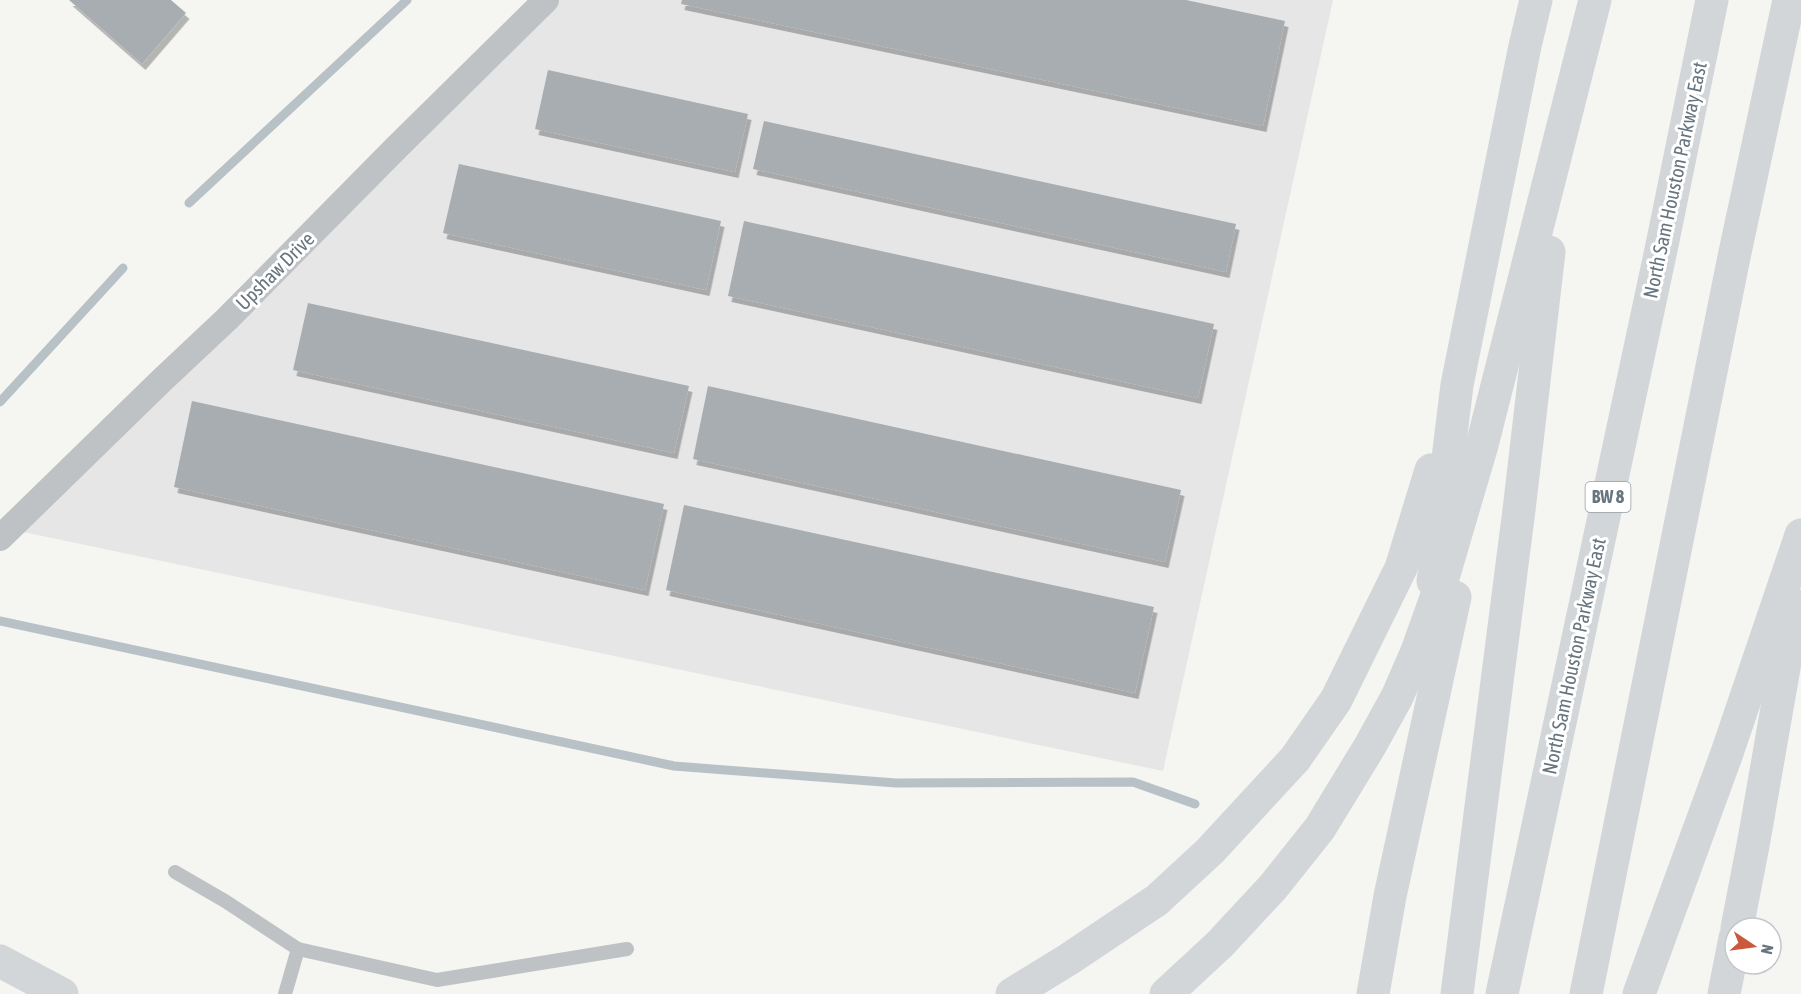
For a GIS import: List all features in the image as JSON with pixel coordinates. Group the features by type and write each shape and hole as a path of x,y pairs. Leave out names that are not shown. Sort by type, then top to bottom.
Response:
{"main road":[{"path":"1366,994 1407,790 1457,385 1536,0"},
{"path":"1457,994 1519,510 1577,0"},
{"path":"1166,994 1220,944 1273,887 1320,828 1370,746 1397,696 1417,651 1442,581 1482,445 1595,0"},
{"name":"North Sam Houston Parkway East","path":"1502,994 1712,0"},
{"path":"1586,994 1732,268 1789,0"},
{"path":"1372,994 1390,896 1516,311"},
{"path":"1012,994 1157,900 1210,851 1295,759 1336,700 1401,568 1457,385"},
{"path":"1639,994 1727,753 1801,535"},
{"path":"1739,916 1801,567"},
{"path":"0,961 62,994"},
{"path":"1724,994 1728,976"}],"street":[{"name":"Upshaw Drive","path":"0,538 227,320 546,0"}],"lane":[{"path":"175,872 225,901 298,949 437,980 627,949"},
{"path":"285,994 298,949"}],"shaded area":[{"path":"547,0 1333,0 1163,771 9,529"}],"building":[{"path":"69,0 171,0 186,13 142,64"},
{"path":"682,0 1186,0 1285,21 1263,126 681,4"},
{"path":"548,70 748,114 735,172 535,129"},
{"path":"764,121 1236,224 1226,272 753,169"},
{"path":"459,164 721,221 706,290 443,233"},
{"path":"744,221 1214,324 1198,398 728,296"},
{"path":"308,303 689,386 674,453 293,370"},
{"path":"708,386 1181,490 1165,562 693,459"},
{"path":"192,401 664,504 645,590 174,487"},
{"path":"684,505 1154,607 1135,693 666,590"}],"waterway":[{"path":"189,203 407,0"},
{"path":"0,402 123,268"},
{"path":"0,621 674,766 896,783 1133,782 1195,804"}]}
